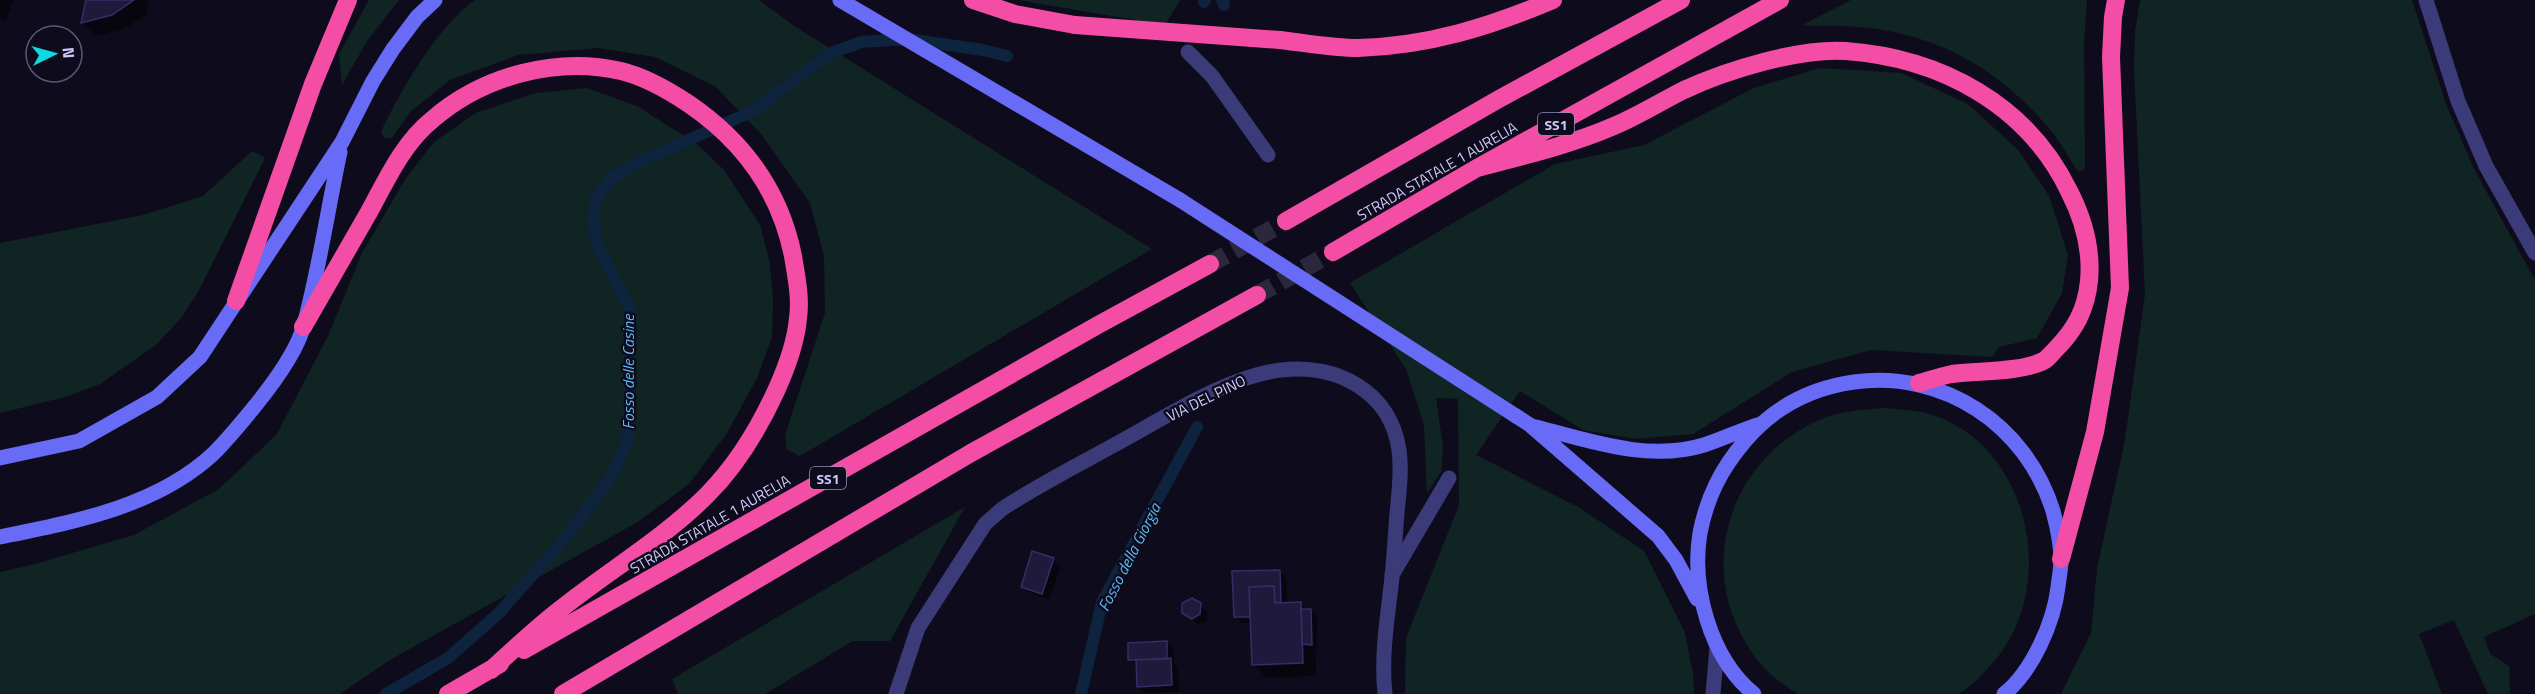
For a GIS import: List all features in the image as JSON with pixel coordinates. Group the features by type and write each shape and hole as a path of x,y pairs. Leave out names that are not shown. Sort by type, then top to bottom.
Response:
{"highway":[{"path":"236,301 313,84 348,0"},
{"path":"973,0 1015,14 1075,25 1357,48 1431,41 1513,17 1552,0"},
{"path":"1286,221 1499,99 1681,0"},
{"name":"STRADA STATALE 1 AURELIA","path":"1333,252 1476,168 1780,0"},
{"path":"2061,559 2096,432 2120,288 2111,57 2116,0"},
{"path":"1476,168 1573,142 1615,126 1686,89 1746,68 1816,51 1883,55 1954,77 1979,90 2013,116 2035,138 2060,171 2083,224 2091,259 2088,291 2079,322 2045,360 2020,368 1950,375 1919,383"},
{"path":"303,327 402,153 431,120 477,87 528,72 566,66 594,66 624,71 660,85 724,130 759,171 788,231 796,274 799,317 783,373 759,423 735,462 707,495 680,520 561,609 491,670"},
{"name":"STRADA STATALE 1 AURELIA","path":"448,694 1098,325 1210,264"},
{"path":"563,694 970,453 1257,295"}],"street":[{"path":"0,458 79,441 158,397 200,357 342,142 373,81 393,49 417,17 435,0"},
{"path":"840,0 1180,200 1530,425 1658,537 1676,560 1702,607 1717,647 1745,687 1754,694"},
{"path":"2426,0 2458,101 2486,166 2535,254"},
{"path":"1188,52 1212,76 1268,155"},
{"path":"0,537 73,522 115,509 162,488 212,454 275,382 303,327 342,142"},
{"name":"VIA DEL PINO","path":"896,694 918,628 985,524 1002,509 1170,415 1252,376 1282,370 1305,369 1345,378 1359,385 1383,405 1396,436 1400,464 1392,576 1382,665 1384,694"},
{"path":"1530,425 1610,446 1657,451 1703,445 1759,424 1794,400 1834,385 1876,379 1919,383 1952,394 1982,411 2008,434 2030,460 2050,502 2057,525 2061,559 2056,607 2037,652 2004,694"},
{"path":"1702,607 1696,557 1711,490 1726,462 1759,424"},
{"path":"1392,576 1449,478"},
{"path":"1713,694 1717,647"}],"green space":[{"path":"369,0 399,0 367,41 342,85 339,54"},
{"path":"475,0 759,0 794,26 1152,249 800,456 787,450 785,435 825,313 824,256 810,203 762,135 716,87 655,57 598,48 518,55 450,80 410,112 392,138 384,138 381,132 398,98 422,60 448,25"},
{"path":"1018,0 1180,0 1165,25"},
{"path":"1851,0 2087,0 2084,44 2085,169 2078,172 2051,131 2022,100 1996,78 1968,60 1908,35 1876,29 1806,26 1804,24"},
{"path":"2140,0 2412,0 2446,104 2474,169 2535,280 2535,614 2484,637 2490,654 2509,666 2510,694 2488,694 2454,620 2419,634 2442,694 2061,694 2091,633 2097,569 2125,440 2145,294 2134,69 2135,32"},
{"path":"1820,68 1901,73 1968,104 2018,150 2049,196 2068,255 2062,293 2037,338 1999,347 1992,357 1871,350 1792,372 1693,434 1637,439 1583,430 1520,391 1476,455 1578,507 1644,551 1685,633 1693,674 1694,694 1405,694 1406,638 1459,505 1458,399 1436,398 1443,447 1441,472 1427,493 1424,425 1406,369 1350,283 1555,164 1644,145 1754,88"},
{"path":"587,88 637,106 697,144 724,170 760,225 770,264 773,300 772,337 757,378 727,433 689,484 636,523 388,661 340,694 0,694 0,572 134,535 219,489 277,434 328,336 362,253 406,178 434,142 476,113 536,93"},
{"path":"252,151 265,158 198,292 181,318 157,344 100,384 65,397 0,413 0,243 143,215 203,196"},
{"path":"1882,408 1916,411 1936,416 1969,434 1995,460 2014,491 2025,526 2029,563 2025,599 2013,634 1992,664 1971,685 1957,694 1798,694 1763,667 1739,630 1727,595 1724,560 1728,526 1740,494 1760,464 1786,439 1827,417 1850,411"},
{"path":"965,507 890,641 853,641 765,694 678,694 672,679"}],"building":[{"path":"86,0 134,0 112,15 81,23"},
{"path":"1032,551 1054,558 1042,594 1021,587"},
{"path":"1280,570 1281,602 1275,603 1274,586 1249,587 1250,617 1234,617 1232,571"},
{"path":"1274,586 1275,603 1301,602 1303,663 1252,665 1249,587"},
{"path":"1192,598 1201,603 1200,614 1192,619 1182,613 1182,603"},
{"path":"1301,609 1311,609 1312,645 1302,644"},
{"path":"1167,641 1167,659 1128,660 1128,643"},
{"path":"1171,658 1172,685 1137,687 1136,660"}],"waterway":[{"name":"Fosso della Giorgia","path":"1222,0 1224,5"},
{"name":"Fosso delle Casine","path":"386,694 448,658 498,614 561,543 611,477 628,440 631,311 599,249 593,224 595,199 611,179 639,162 753,111 831,53 861,42 907,39 983,50 1007,56"},
{"name":"Fosso della Giorgia","path":"1081,694 1102,602 1197,427"}],"tunnel":[{"path":"1210,264 1286,221"},
{"path":"1257,295 1333,252"}]}
